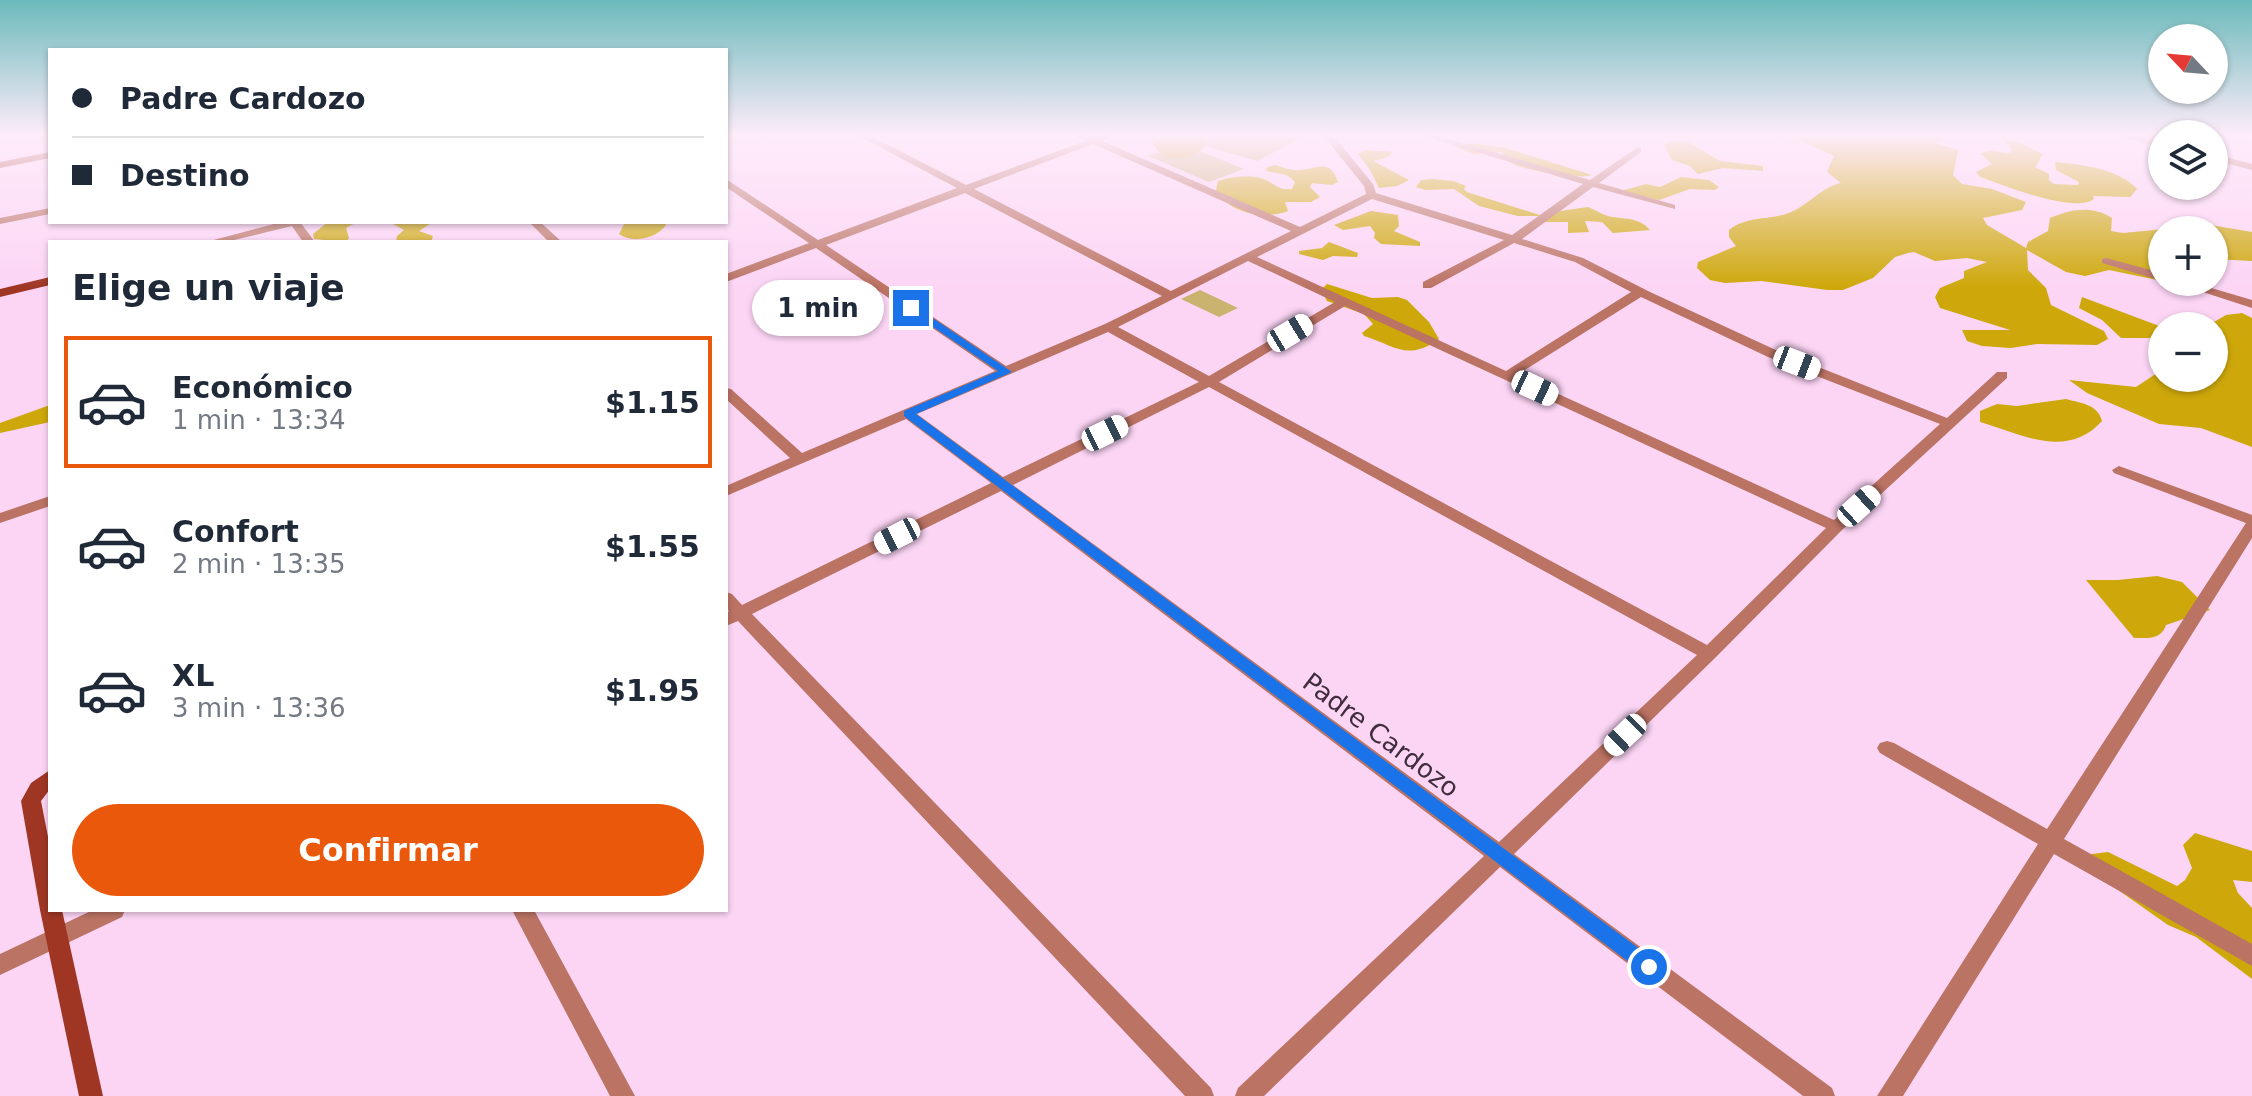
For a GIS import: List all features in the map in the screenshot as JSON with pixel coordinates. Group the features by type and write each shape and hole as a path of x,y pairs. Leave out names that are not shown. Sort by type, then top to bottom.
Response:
{"street":[{"path":"731,185 1006,372"},
{"path":"959,185 1169,295"},
{"path":"728,277 976,185"},
{"path":"1197,185 1301,231"},
{"path":"1368,185 1371,195"},
{"path":"1427,285 1514,239 1591,185"},
{"path":"1597,185 1671,207"},
{"path":"728,490 1109,327 1371,195 1579,260 1773,354 1951,424"},
{"path":"0,221 48,211"},
{"path":"220,240 287,224"},
{"path":"536,224 554,240"},
{"path":"1250,258 1836,527"},
{"path":"2106,261 2148,273"},
{"path":"0,293 48,281"},
{"path":"1508,375 1640,292"},
{"path":"2225,296 2252,304"},
{"path":"1202,1096 731,611 1209,382 1345,301"},
{"path":"1109,327 1709,654"},
{"path":"1247,1096 1500,856 1836,527 2002,375"},
{"path":"728,394 800,459"},
{"name":"Padre Cardozo","path":"908,414 1823,1096"},
{"path":"1889,1096 2052,843 2252,522 2119,470"},
{"path":"0,518 48,502"},
{"path":"1887,748 2252,956"},
{"path":"48,780 38,788 31,801 48,891"},
{"path":"51,912 91,1096"},
{"path":"0,965 110,912"},
{"path":"524,912 623,1096"}],"shaded area":[{"path":"1217,185 1275,185 1292,189 1294,185 1311,185 1320,197 1311,202 1285,202 1288,211 1268,215 1238,209 1216,190"},
{"path":"1464,185 1467,192 1543,216 1518,216 1479,206 1454,189 1425,190 1416,187"},
{"path":"1642,185 1719,187 1715,190 1690,189 1659,200 1621,191"},
{"path":"1836,185 1969,185 1992,189 2026,202 2022,210 1983,218 1987,225 2026,248 2028,242 2048,231 2050,218 2066,212 2097,211 2112,218 2111,231 2148,231 2148,278 2109,270 2085,276 2066,272 2027,250 2028,270 2046,288 2051,305 2104,331 2108,339 2097,345 2037,344 2011,348 1982,346 1967,341 1962,330 2010,330 1940,308 1935,297 1940,288 1964,278 1964,271 1987,262 1967,258 1935,261 1914,252 1908,253 1895,257 1873,278 1843,290 1761,281 1725,283 1710,280 1697,268 1698,262 1736,246 1729,237 1729,230 1736,225 1791,212"},
{"path":"2004,185 2133,185 2137,189 2130,197 2093,196 2094,199 2084,203 2038,197"},
{"path":"1588,207 1610,216 1638,221 1650,230 1613,233 1602,222 1585,221 1589,232 1568,233 1568,222 1543,222 1553,212"},
{"path":"1371,211 1398,215 1399,226 1394,231 1420,242 1420,246 1381,244 1374,238 1375,233 1370,226 1343,230 1334,225"},
{"path":"326,224 353,224 346,228 348,240 314,239 313,234"},
{"path":"393,224 430,224 419,231 433,236 432,240 396,240 404,230"},
{"path":"624,224 666,225 651,236 638,239 619,234"},
{"path":"2228,228 2252,232 2252,261 2228,260"},
{"path":"1329,242 1358,253 1357,257 1333,256 1323,260 1299,254 1299,251 1322,248"},
{"path":"1327,284 1372,298 1398,297 1407,300 1429,322 1439,339 1418,350 1409,351 1364,336 1362,333 1373,324 1364,314 1327,301 1321,290"},
{"path":"1200,290 1238,308 1219,317 1181,299"},
{"path":"2082,297 2148,322 2148,338 2121,338 2102,320 2079,308"},
{"path":"2242,313 2252,318 2252,447 2201,428 2159,424 2087,393 2069,380 2136,387 2148,379 2148,392 2228,392 2228,315"},
{"path":"2066,399 2093,408 2102,421 2088,433 2059,442 2027,437 1980,422 1980,411 1997,404 2017,406"},
{"path":"48,406 48,422 0,433 0,423"},
{"path":"2157,576 2182,582 2210,610 2166,625 2157,636 2134,638 2086,580 2118,580"},
{"path":"2195,833 2252,851 2252,882 2233,880 2238,893 2252,908 2252,979 2196,937 2168,925 2111,885 2088,864 2092,854 2108,852 2177,886 2192,868 2183,845"}],"route":[{"path":"911,308 1006,372 908,414 1649,967"}]}
